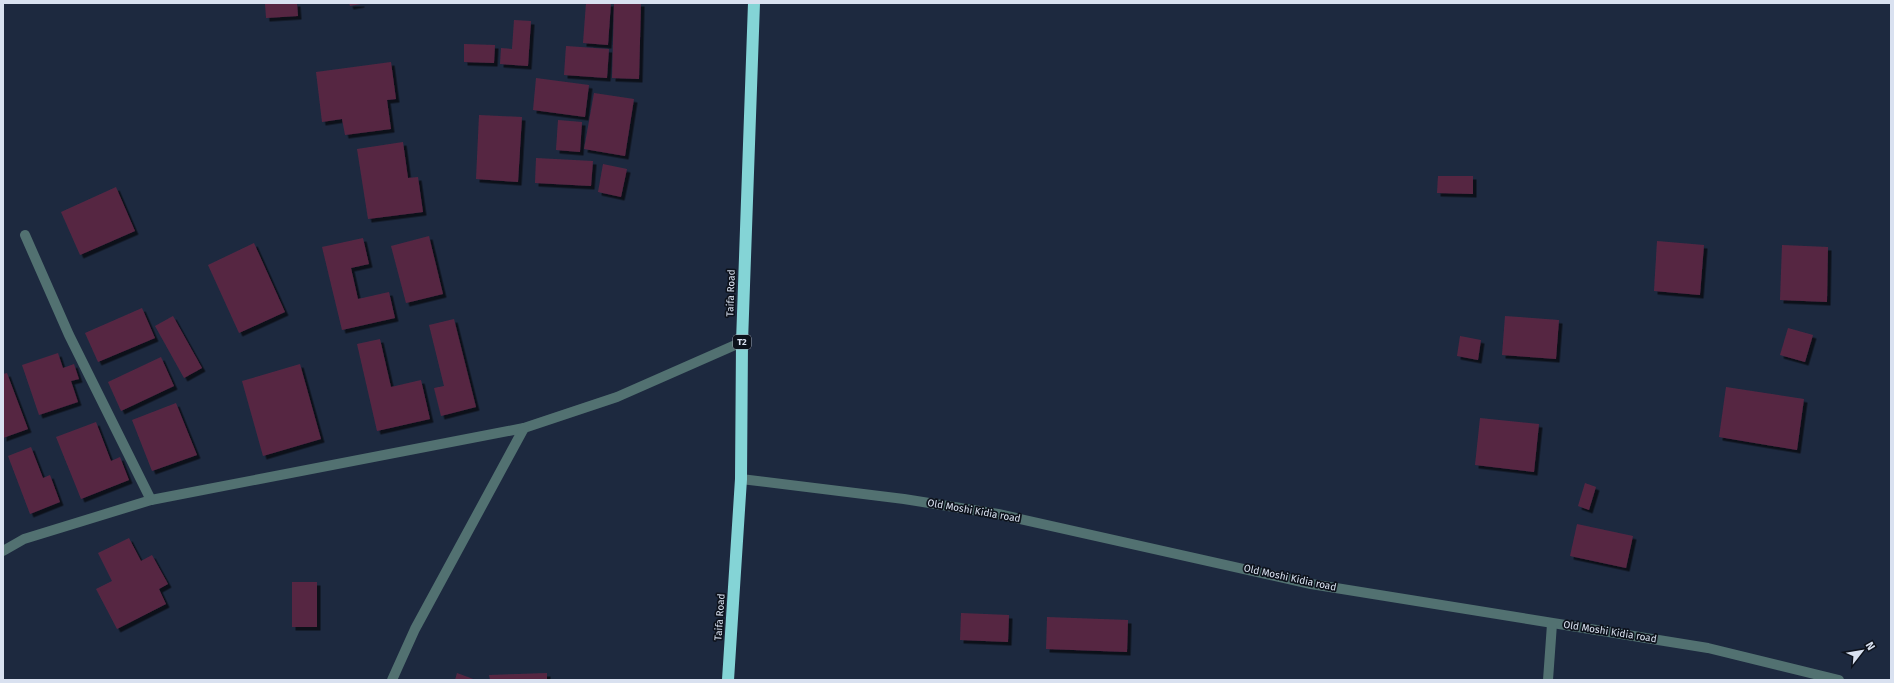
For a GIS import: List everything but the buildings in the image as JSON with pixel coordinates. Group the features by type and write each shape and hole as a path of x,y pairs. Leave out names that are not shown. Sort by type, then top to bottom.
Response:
{"highway":[{"name":"Taifa Road","path":"728,680 741,479 742,342 754,3"}],"street":[{"path":"25,235 69,335 151,500"},
{"path":"3,551 24,539 151,500 524,428 617,397 742,342"},
{"path":"392,680 415,629 524,428"},
{"name":"Old Moshi Kidia road","path":"741,479 904,499 998,514 1311,584 1708,648 1839,680"},
{"path":"1548,680 1552,624"}]}
